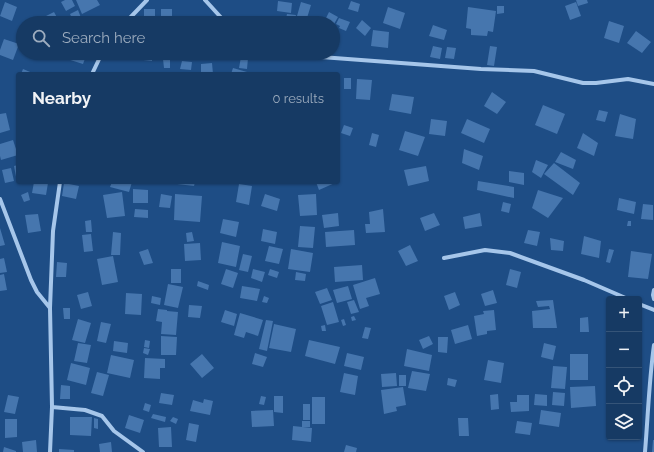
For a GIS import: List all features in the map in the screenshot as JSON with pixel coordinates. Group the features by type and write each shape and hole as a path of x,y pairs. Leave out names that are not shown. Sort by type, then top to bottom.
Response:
{"street":[{"path":"132,16 147,0"},
{"path":"205,0 220,16"},
{"path":"340,58 481,70 534,71 583,83 596,83 628,78 654,84"},
{"path":"93,72 99,60"},
{"path":"50,452 52,407 50,308 53,231 60,184"},
{"path":"0,199 31,280 37,292 50,308"},
{"path":"444,258 484,250 510,253 584,280 621,296"},
{"path":"654,290 654,299"},
{"path":"642,305 654,310"},
{"path":"645,452 649,414 650,373 654,345"},
{"path":"52,407 85,410 102,416 114,430 143,452"}],"building":[{"path":"65,0 72,0 75,6 66,11 61,2"},
{"path":"76,0 97,0 100,5 82,14"},
{"path":"576,0 587,0 588,3 578,6"},
{"path":"278,1 292,3 291,13 277,11"},
{"path":"351,1 360,4 358,12 348,9"},
{"path":"5,2 17,7 12,21 0,16"},
{"path":"301,2 311,5 308,16 297,16"},
{"path":"576,2 581,16 570,20 565,6"},
{"path":"497,6 504,6 504,13 497,14"},
{"path":"388,7 405,13 400,29 383,23"},
{"path":"468,7 496,11 493,32 488,31 487,36 471,35 471,29 466,28"},
{"path":"144,9 155,9 155,16 144,16"},
{"path":"161,9 172,9 172,16 161,16"},
{"path":"78,10 80,16 71,16 70,14"},
{"path":"54,12 56,16 46,16"},
{"path":"329,12 336,16 327,16"},
{"path":"287,14 296,15 296,16 287,16"},
{"path":"340,18 350,22 346,31 340,28"},
{"path":"362,20 371,28 365,36 356,28"},
{"path":"609,21 624,26 619,43 604,38"},
{"path":"433,25 447,30 444,40 429,36"},
{"path":"373,30 389,32 388,48 371,46"},
{"path":"636,31 651,42 642,53 627,43"},
{"path":"4,39 16,43 16,52 13,60 0,55 0,50"},
{"path":"433,46 442,48 440,59 430,57"},
{"path":"490,46 497,47 494,66 487,65"},
{"path":"447,47 456,48 454,59 445,58"},
{"path":"70,60 84,60 83,64"},
{"path":"163,60 170,60 170,68 164,68"},
{"path":"240,60 248,60 247,69 239,68"},
{"path":"182,61 192,62 191,70 180,69"},
{"path":"212,63 213,72 201,72 201,64"},
{"path":"233,68 247,72 232,72"},
{"path":"23,69 30,72 22,72"},
{"path":"344,78 351,78 351,89 344,89"},
{"path":"357,79 372,80 370,100 356,99"},
{"path":"492,92 506,102 497,114 484,106"},
{"path":"392,94 414,97 411,114 389,110"},
{"path":"543,105 565,114 557,134 535,125"},
{"path":"599,110 608,112 605,122 596,120"},
{"path":"6,113 10,130 0,133 0,114"},
{"path":"620,114 636,119 633,139 615,136"},
{"path":"431,119 447,121 445,136 429,134"},
{"path":"467,119 490,129 484,143 461,133"},
{"path":"344,125 353,128 350,136 341,133"},
{"path":"405,131 425,137 418,156 399,150"},
{"path":"372,133 379,135 376,147 369,145"},
{"path":"583,133 598,143 594,156 577,148"},
{"path":"13,140 16,149 16,156 1,160 0,144"},
{"path":"464,149 483,156 479,170 462,163"},
{"path":"561,152 576,160 573,169 555,162"},
{"path":"536,160 548,165 541,178 532,172"},
{"path":"554,163 580,183 573,195 544,174"},
{"path":"14,166 16,166 16,177"},
{"path":"426,166 429,181 408,186 404,170"},
{"path":"11,168 14,181 5,183 2,170"},
{"path":"509,171 524,173 524,185 509,182"},
{"path":"478,181 514,187 514,198 477,190"},
{"path":"34,184 48,184 46,195 32,193"},
{"path":"64,184 79,186 76,199 62,196"},
{"path":"111,184 131,184 129,192 110,187"},
{"path":"177,184 194,184 194,186"},
{"path":"239,184 252,186 249,205 236,202"},
{"path":"317,184 332,184 319,190"},
{"path":"133,189 148,190 148,203 133,203"},
{"path":"538,190 563,198 548,218 532,208"},
{"path":"28,192 30,200 24,202 21,195"},
{"path":"122,192 125,216 107,218 103,195"},
{"path":"161,194 172,196 170,208 159,207"},
{"path":"175,194 202,196 200,222 174,220"},
{"path":"265,194 280,199 277,211 261,206"},
{"path":"316,194 317,215 300,216 298,195"},
{"path":"619,198 636,202 634,214 617,210"},
{"path":"503,202 511,204 509,213 501,211"},
{"path":"643,204 653,205 653,220 641,219"},
{"path":"135,209 148,210 148,218 134,217"},
{"path":"383,209 385,232 366,233 365,224 370,224 369,212"},
{"path":"338,213 339,226 324,228 322,215"},
{"path":"434,213 440,225 425,231 420,218"},
{"path":"480,213 482,226 465,229 463,217"},
{"path":"38,214 41,231 28,233 25,215"},
{"path":"223,219 239,222 236,237 220,233"},
{"path":"91,220 92,232 86,232 85,221"},
{"path":"628,221 631,221 631,226 627,226"},
{"path":"300,226 315,227 313,248 298,247"},
{"path":"0,228 5,245 0,246"},
{"path":"263,229 277,232 275,244 261,241"},
{"path":"354,230 355,245 326,247 325,232"},
{"path":"528,230 540,232 537,246 524,243"},
{"path":"113,232 121,233 120,255 111,255"},
{"path":"192,232 194,241 187,242 186,233"},
{"path":"91,234 93,251 84,252 82,235"},
{"path":"584,236 601,241 599,258 581,254"},
{"path":"550,238 564,241 563,251 551,250"},
{"path":"222,242 240,246 236,267 218,263"},
{"path":"200,243 201,260 185,261 184,244"},
{"path":"410,245 418,261 406,266 398,251"},
{"path":"269,246 283,249 279,264 265,261"},
{"path":"148,249 153,263 144,265 139,252"},
{"path":"291,249 313,253 310,272 288,269"},
{"path":"609,249 614,250 610,263 606,262"},
{"path":"631,251 652,254 648,279 628,277"},
{"path":"243,254 252,256 248,272 239,270"},
{"path":"113,256 118,282 102,285 97,259"},
{"path":"4,258 7,272 0,273 0,259"},
{"path":"57,262 67,263 66,277 56,277"},
{"path":"362,265 363,280 335,282 334,267"},
{"path":"171,269 181,269 181,283 171,283"},
{"path":"226,269 238,273 233,288 221,284"},
{"path":"253,269 265,272 262,282 251,278"},
{"path":"270,269 279,272 277,278 268,275"},
{"path":"510,269 521,272 517,288 506,285"},
{"path":"296,272 306,274 305,281 295,280"},
{"path":"4,274 7,290 0,291 0,275"},
{"path":"375,278 380,294 366,298 369,306 360,309 353,285"},
{"path":"198,281 209,285 208,290 197,286"},
{"path":"168,284 183,287 178,308 164,305"},
{"path":"242,286 260,289 257,301 240,298"},
{"path":"348,286 352,299 337,303 333,290"},
{"path":"327,288 332,300 320,304 315,292"},
{"path":"493,290 497,303 485,306 481,294"},
{"path":"88,292 92,306 81,309 77,295"},
{"path":"455,292 460,305 449,310 444,296"},
{"path":"126,293 142,294 141,315 125,314"},
{"path":"152,296 161,298 160,305 151,303"},
{"path":"264,296 269,298 267,303 262,302"},
{"path":"354,300 359,312 351,314 347,302"},
{"path":"553,300 557,328 533,328 532,311 550,309 549,306 538,307 536,301"},
{"path":"333,302 339,322 327,325 321,306"},
{"path":"189,305 202,306 200,318 188,317"},
{"path":"63,308 70,308 70,319 64,319"},
{"path":"158,309 178,312 176,335 161,334 162,322 156,321"},
{"path":"225,310 237,314 234,326 221,322"},
{"path":"494,310 496,330 487,331 487,334 477,336 474,316 484,314 483,311"},
{"path":"240,313 263,320 258,336 246,332 244,338 234,335"},
{"path":"354,316 356,320 352,321 351,317"},
{"path":"588,317 589,332 580,332 580,318"},
{"path":"78,319 91,323 85,343 72,340"},
{"path":"344,319 346,325 343,326 341,320"},
{"path":"266,320 273,321 267,351 259,349"},
{"path":"101,322 111,324 106,343 97,341"},
{"path":"274,324 296,329 291,352 269,348"},
{"path":"325,325 326,331 322,331 321,326"},
{"path":"468,325 472,339 455,344 451,330"},
{"path":"365,327 371,328 368,339 362,338"},
{"path":"161,336 177,337 176,355 161,355"},
{"path":"429,336 433,344 423,349 419,340"},
{"path":"438,337 448,337 447,353 438,352"},
{"path":"145,340 150,341 149,348 144,347"},
{"path":"309,340 340,347 335,364 305,356"},
{"path":"114,341 128,343 127,353 113,351"},
{"path":"78,343 91,345 87,363 74,361"},
{"path":"544,343 556,346 553,360 541,357"},
{"path":"144,348 150,349 148,355 143,353"},
{"path":"407,349 432,355 429,371 404,366"},
{"path":"255,353 267,357 263,367 252,364"},
{"path":"347,353 364,357 361,370 344,366"},
{"path":"202,354 214,368 202,378 190,364"},
{"path":"570,354 588,354 588,380 570,380"},
{"path":"111,355 134,360 130,378 107,373"},
{"path":"145,358 165,359 165,368 160,368 160,379 144,378"},
{"path":"488,360 504,363 501,383 484,380"},
{"path":"71,363 90,368 86,385 67,380"},
{"path":"553,366 567,367 565,389 551,388"},
{"path":"412,371 430,374 426,391 408,388"},
{"path":"97,372 109,375 103,396 91,393"},
{"path":"344,373 358,376 355,395 340,392"},
{"path":"396,373 397,386 382,387 381,374"},
{"path":"399,375 406,375 406,386 399,386"},
{"path":"448,378 457,380 455,387 447,385"},
{"path":"61,385 70,386 70,399 60,399"},
{"path":"595,386 596,406 571,408 570,387"},
{"path":"403,387 406,405 396,407 397,411 384,414 381,390"},
{"path":"553,392 565,393 564,406 552,405"},
{"path":"161,393 174,395 172,405 159,403"},
{"path":"498,394 499,409 491,410 490,395"},
{"path":"535,394 547,395 547,406 534,405"},
{"path":"8,395 19,397 15,414 4,412"},
{"path":"517,395 529,395 529,411 511,412 510,402 517,402"},
{"path":"261,396 266,397 264,405 259,404"},
{"path":"274,396 283,396 283,413 274,412"},
{"path":"312,397 325,397 325,424 312,424"},
{"path":"204,399 213,401 210,415 190,411 193,400 203,403"},
{"path":"145,403 151,405 149,412 143,410"},
{"path":"303,404 310,404 310,420 303,420"},
{"path":"273,410 274,426 252,427 251,411"},
{"path":"541,410 561,413 559,427 539,424"},
{"path":"153,414 166,417 165,422 151,418"},
{"path":"129,415 144,420 140,433 125,428"},
{"path":"70,417 92,417 91,436 70,435"},
{"path":"173,417 178,419 176,424 170,421"},
{"path":"94,418 98,419 98,429 94,428"},
{"path":"458,418 468,418 469,436 459,436"},
{"path":"5,419 17,419 17,437 5,438"},
{"path":"302,421 310,421 310,427 302,427"},
{"path":"517,421 532,423 530,435 515,433"},
{"path":"189,423 199,425 196,442 186,440"},
{"path":"293,426 312,428 311,442 292,440"},
{"path":"171,427 172,447 159,447 158,428"},
{"path":"36,440 37,452 23,452 22,442"},
{"path":"653,440 654,452 652,452"},
{"path":"111,442 112,452 100,452 99,444"},
{"path":"346,445 357,448 356,452 344,452"},
{"path":"4,447 16,451 16,452 3,452"},
{"path":"59,449 74,450 74,452 59,452"}]}
